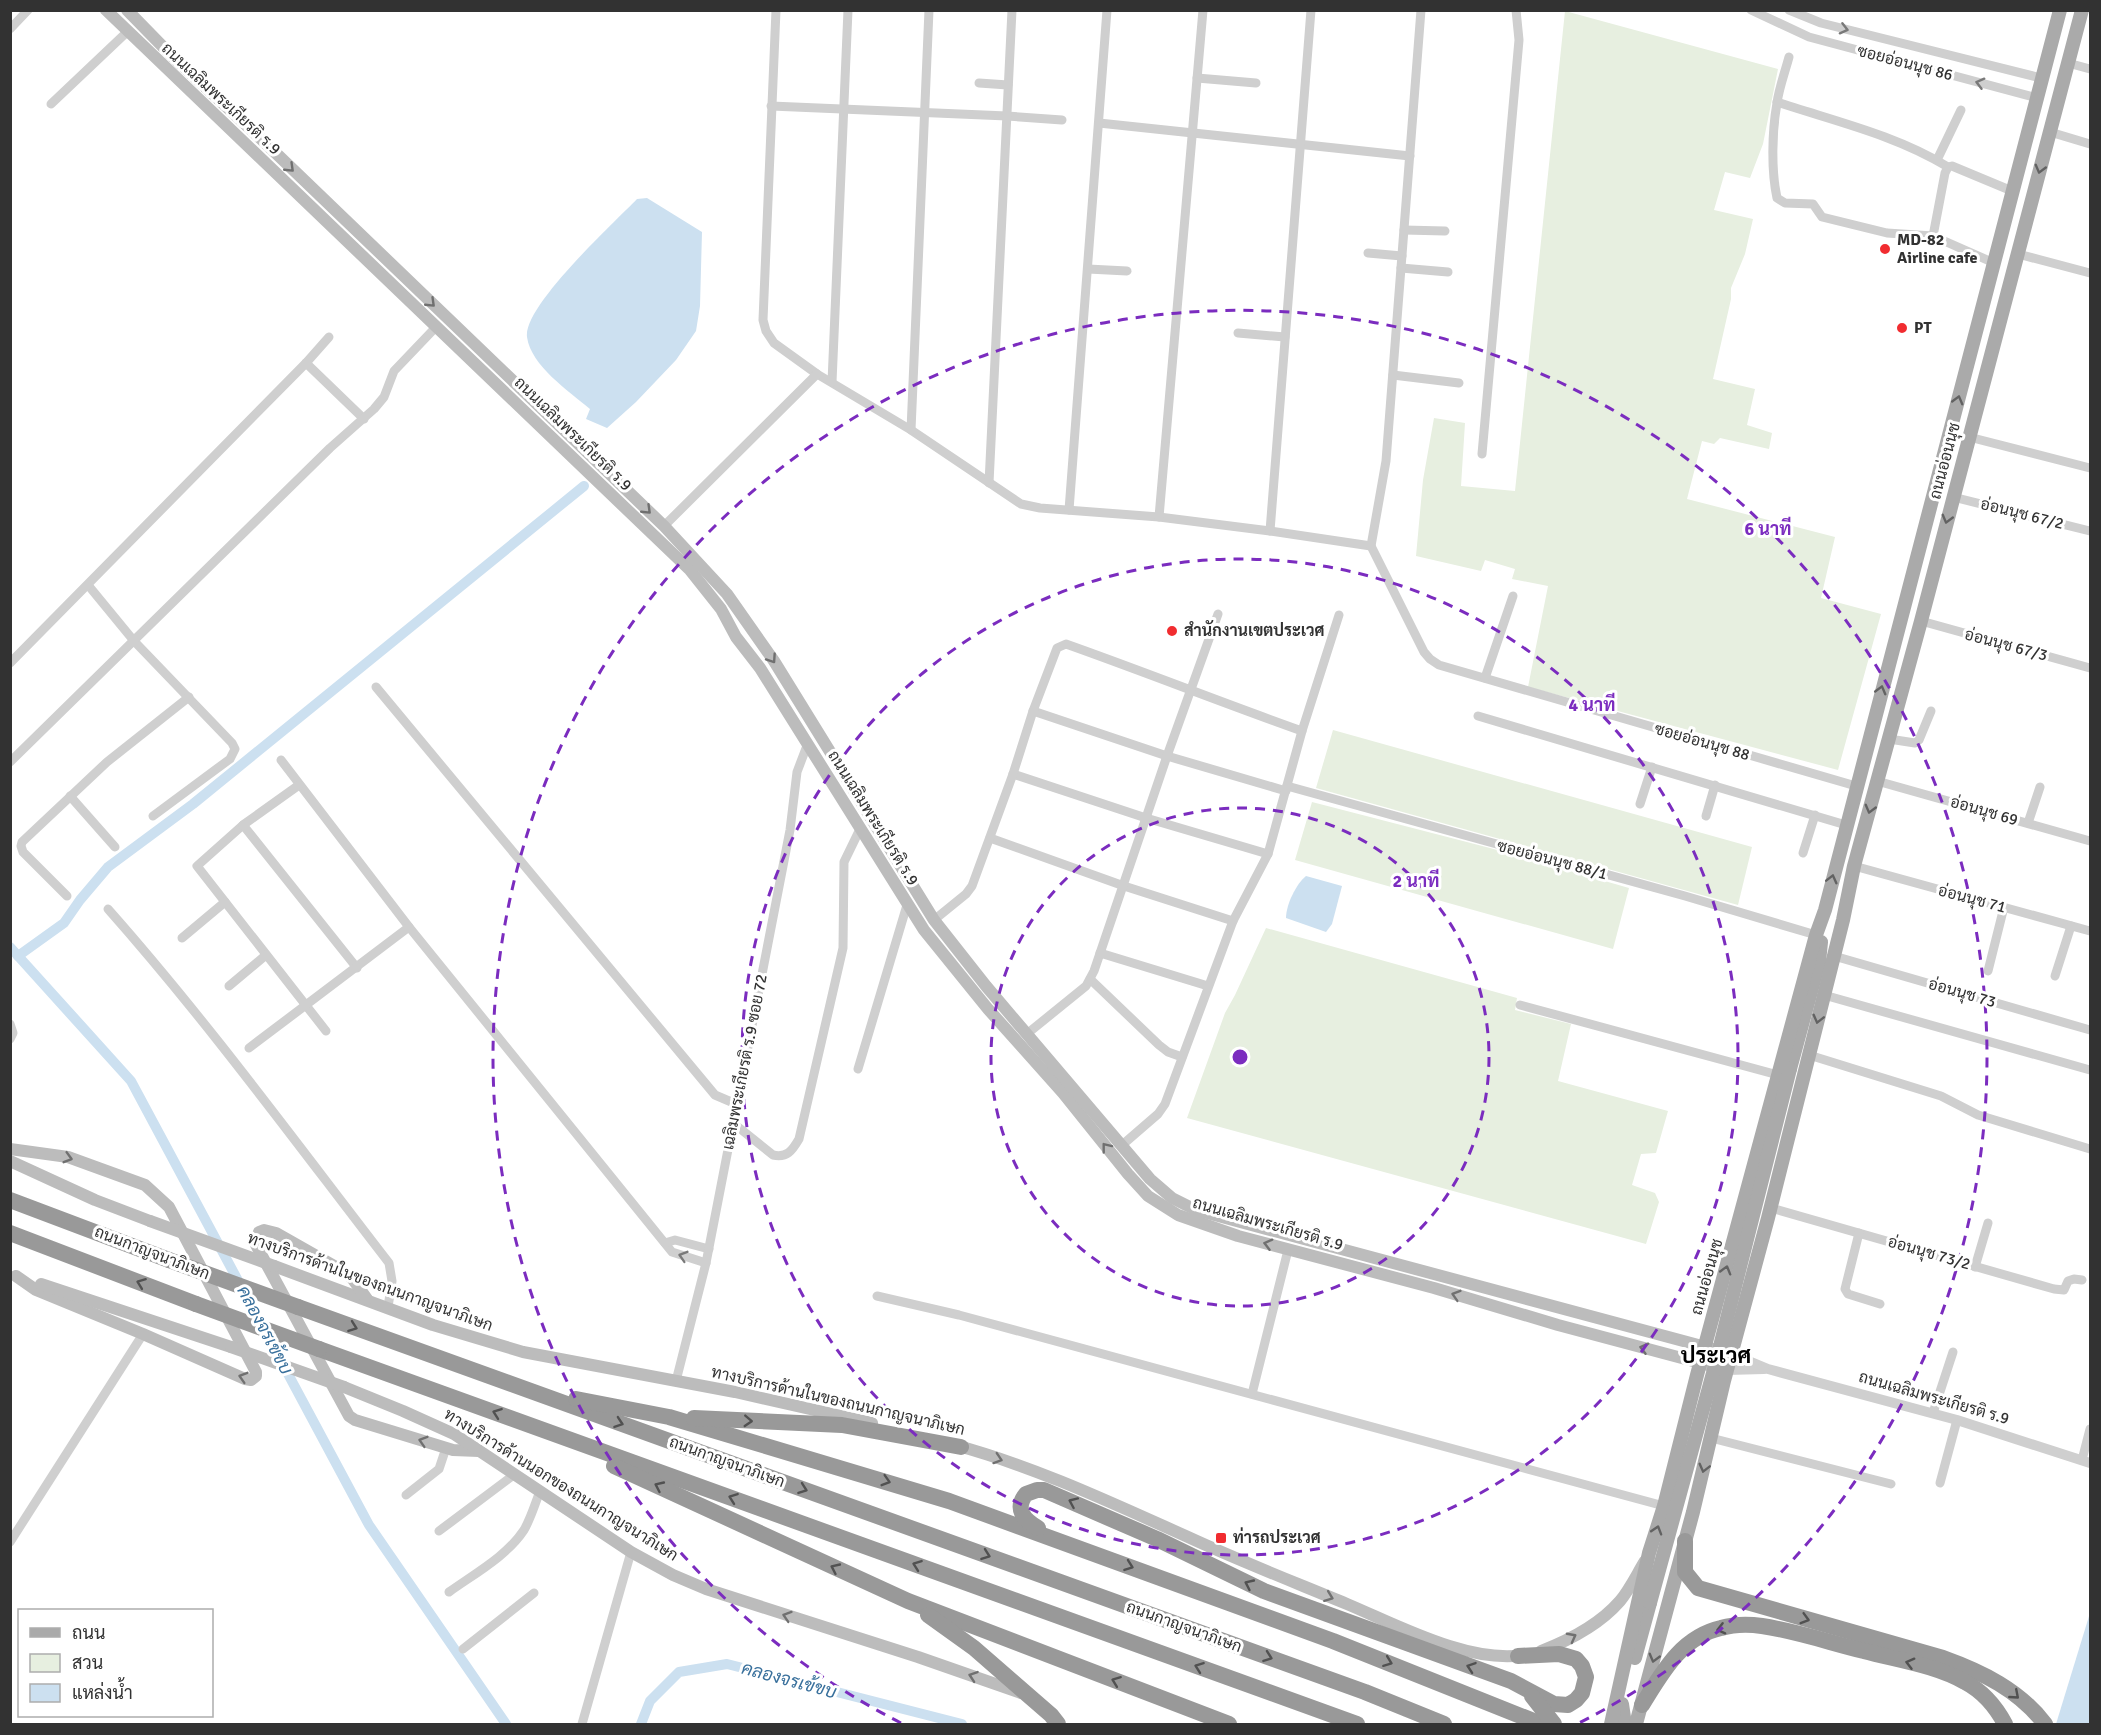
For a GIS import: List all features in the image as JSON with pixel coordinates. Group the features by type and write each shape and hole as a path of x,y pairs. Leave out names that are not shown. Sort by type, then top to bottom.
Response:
{"highway":[{"name":"ถนนกาญจนาภิเษก","path":"10,1200 525,1390 1365,1692 1444,1725"},
{"name":"ถนนกาญจนาภิเษก","path":"10,1233 196,1304 1355,1724"},
{"path":"525,1390 669,1417 949,1501 1333,1641 1541,1725"},
{"path":"669,1417 842,1425 961,1447"},
{"path":"552,1433 581,1452 908,1601 1229,1725"},
{"path":"1100,1556 1026,1521 1021,1510 1026,1494 1037,1490 1056,1494 1171,1545 1264,1591 1511,1681 1554,1704 1568,1705 1582,1693 1586,1677 1582,1666 1571,1656 1559,1654 1518,1656"},
{"path":"1685,1541 1685,1572 1698,1588 1943,1658 1980,1671 2003,1685 2045,1725"},
{"path":"908,1601 974,1648 1054,1720"},
{"path":"1642,1705 1668,1663 1686,1646 1704,1634 1721,1628 1743,1625 1786,1631 1939,1671 1966,1682 1985,1696 2000,1714 2005,1725"},
{"path":"1526,1688 1554,1725"}],"main road":[{"name":"ถนนเฉลิมพระเกียรติ ร.9","path":"106,10 690,570 721,609 736,637 760,668 924,930 1148,1196 1187,1219 1288,1250 1434,1288 1558,1325 1727,1370"},
{"name":"ถนนเฉลิมพระเกียรติ ร.9","path":"127,10 170,54 664,526 727,594 774,661 934,920 986,986 1121,1146 1150,1179 1172,1198 1196,1210 1732,1353"},
{"name":"ถนนอ่อนนุช","path":"1613,1725 1622,1704 1716,1362 1816,935 1825,910 2060,10"},
{"name":"ถนนอ่อนนุช","path":"1636,1725 1771,1208 1843,920 1854,866 2082,10"},
{"path":"2042,78 2063,83"},
{"path":"2037,98 2058,102"},
{"name":"ถนนอ่อนนุช","path":"1613,1725 1649,1554 1664,1506 1717,1302 1784,1072 1819,962 1825,910"},
{"name":"ถนนอ่อนนุช","path":"1819,962 1843,920"},
{"path":"10,1149 68,1157 145,1185 169,1207 256,1372 256,1376 251,1380 245,1379 36,1290 14,1275"},
{"name":"ทางบริการด้านในของถนนกาญจนาภิเษก","path":"10,1161 94,1200 442,1328 523,1352 789,1403 961,1447 1066,1484 1300,1586 1450,1646 1486,1654 1518,1656 1553,1647 1582,1632 1619,1601 1649,1554"},
{"path":"368,1299 352,1278 343,1271 276,1233 264,1230 256,1237 255,1243 349,1416 355,1420 446,1448 480,1451"},
{"name":"ทางบริการด้านนอกของถนนกาญจนาภิเษก","path":"14,1275 344,1387 454,1434 631,1552 673,1575 706,1589 1028,1695"},
{"path":"1717,1302 1719,1314 1727,1319 1737,1316 1744,1309"},
{"path":"1691,1405 1695,1399 1704,1395 1712,1400 1717,1413"},
{"name":"ถนนอ่อนนุช","path":"1622,1704 1625,1725"}],"street":[{"path":"10,29 28,10"},
{"path":"776,10 763,320 766,331 774,343 817,374 911,430 1021,504 1159,517 1371,546 1386,461 1421,10"},
{"path":"832,382 848,10"},
{"path":"911,430 929,10"},
{"path":"989,483 1012,10"},
{"path":"1069,510 1107,10"},
{"path":"1159,517 1203,10"},
{"path":"1270,531 1311,10"},
{"path":"1482,454 1519,40 1516,10"},
{"name":"ซอยอ่อนนุช 86","path":"1751,10 1809,37 2037,98"},
{"path":"1776,23 1784,10"},
{"name":"ซอยอ่อนนุช 86","path":"1789,10 1821,23 2042,78"},
{"path":"51,104 127,32"},
{"path":"1788,57 1777,102 1774,154 1774,186 1777,198 1785,203 1813,204 1822,217 1887,233 1933,236 1994,263"},
{"path":"2068,63 2091,69"},
{"path":"1197,78 1256,83"},
{"path":"979,83 1008,85"},
{"path":"1777,102 1877,135 1937,160 1948,167 1952,166 2012,191"},
{"path":"771,106 1062,120"},
{"path":"1937,160 1961,110"},
{"path":"1099,123 1410,156"},
{"path":"2050,132 2091,144"},
{"path":"1933,236 1945,172 1948,167"},
{"path":"1404,230 1445,231"},
{"path":"1368,253 1402,256"},
{"path":"2018,254 2091,273"},
{"path":"1401,268 1448,272"},
{"path":"1088,269 1126,271"},
{"path":"10,762 340,437 364,419 384,397 394,371 436,327"},
{"path":"1238,333 1285,337"},
{"path":"10,663 329,337"},
{"path":"306,363 364,419"},
{"path":"664,526 817,374"},
{"path":"1393,375 1459,383"},
{"path":"1969,437 2091,468"},
{"name":"อ่อนนุช 67/2","path":"1953,496 2091,531"},
{"name":"ซอยอ่อนนุช 88","path":"1371,546 1424,652 1439,665 1856,786"},
{"path":"88,585 135,641 232,743 235,749 230,759 153,816"},
{"path":"1485,678 1513,596"},
{"path":"1028,1033 1086,986 1090,979 1218,614"},
{"path":"1121,1146 1158,1114 1165,1104 1233,921 1268,854 1302,731 1339,615"},
{"name":"อ่อนนุช 67/3","path":"1921,621 2091,668"},
{"path":"934,920 966,894 972,886 1013,774 1033,711 1058,648 1064,644 1302,731"},
{"path":"376,687 715,1095 736,1104"},
{"path":"67,896 23,852 21,846 106,762 189,697"},
{"name":"ซอยอ่อนนุช 88/1","path":"1033,711 1167,756 1685,896 1816,935"},
{"path":"1889,739 1915,742 1919,740 1931,711"},
{"path":"1478,716 1846,825"},
{"name":"เฉลิมพระเกียรติ ร.9 ซอย 72","path":"676,1381 709,1249 790,830 797,772 808,743"},
{"path":"281,760 409,927 672,1252 706,1263"},
{"path":"1640,804 1652,767"},
{"path":"1013,774 1146,818 1268,854"},
{"name":"อ่อนนุช 69","path":"1877,782 2091,841"},
{"path":"299,785 243,825 198,866 326,1031"},
{"path":"1706,816 1715,785"},
{"path":"2028,823 2040,788"},
{"path":"70,796 115,847"},
{"path":"1803,853 1815,815"},
{"path":"243,825 357,968"},
{"path":"733,1123 773,1155 780,1157 788,1155 799,1139 843,948 844,862 860,829"},
{"path":"990,838 1124,886 1233,921"},
{"name":"อ่อนนุช 71","path":"1854,866 2091,931"},
{"path":"182,938 225,902"},
{"path":"858,1069 908,905"},
{"path":"1988,971 2004,908"},
{"path":"108,909 159,967 224,1048 389,1263 392,1281 388,1307"},
{"path":"2055,976 2071,926"},
{"path":"249,1048 409,927"},
{"path":"1100,953 1208,986"},
{"path":"229,986 266,955"},
{"name":"อ่อนนุช 73","path":"1834,956 2091,1030"},
{"path":"1090,979 1159,1045 1168,1052 1182,1057"},
{"path":"1824,995 2091,1070"},
{"path":"1520,1005 1784,1072"},
{"path":"10,1024 13,1033 10,1039"},
{"path":"1809,1055 1941,1096 1978,1115 2091,1149"},
{"name":"อ่อนนุช 73/2","path":"1771,1208 2063,1290 2068,1281 2082,1280"},
{"path":"1975,1267 1988,1223"},
{"path":"1859,1233 1845,1289 1848,1294 1880,1304"},
{"path":"665,1243 675,1240 709,1249"},
{"path":"1252,1394 1288,1250"},
{"path":"877,1296 959,1315 1664,1506"},
{"path":"10,1542 143,1334"},
{"path":"1933,1413 1953,1352"},
{"name":"ถนนเฉลิมพระเกียรติ ร.9","path":"1732,1353 1768,1369 1933,1413 2086,1461"},
{"name":"ถนนเฉลิมพระเกียรติ ร.9","path":"1727,1370 1768,1369"},
{"path":"1940,1483 1957,1420"},
{"path":"2086,1461 2091,1429"},
{"path":"1711,1438 1891,1484"},
{"path":"406,1495 439,1468 446,1448"},
{"path":"439,1531 515,1474"},
{"path":"449,1592 494,1560 513,1543 524,1530 540,1491"},
{"path":"582,1725 631,1552"},
{"path":"463,1649 534,1593"}],"green space":[{"path":"1565,11 1778,69 1763,144 1750,178 1725,172 1714,210 1753,219 1745,254 1731,288 1731,299 1713,379 1755,389 1747,425 1772,433 1769,449 1720,438 1714,444 1702,441 1687,499 1835,537 1821,598 1881,614 1838,770 1528,687 1548,586 1512,579 1515,569 1485,560 1481,571 1416,556 1423,480 1434,418 1465,423 1461,486 1515,491"},
{"path":"1333,730 1752,847 1738,905 1316,788"},
{"path":"1312,802 1490,848 1629,888 1613,949 1295,860"},
{"path":"1266,928 1517,998 1515,1010 1571,1024 1558,1081 1668,1111 1656,1153 1641,1154 1632,1185 1655,1193 1659,1202 1646,1244 1187,1118 1225,1013"}],"water":[{"path":"647,198 702,232 700,306 696,331 676,360 636,402 607,428 586,419 590,409 543,368 530,348 527,337 530,323 539,306 572,265 637,199"},
{"path":"1306,876 1342,886 1332,924 1326,932 1286,918 1292,895"},
{"path":"2090,1613 2090,1724 2056,1724"}],"waterway":[{"path":"18,956 64,923 108,867 193,804 584,486"},
{"name":"คลองจรเข้ขบ","path":"10,947 131,1081 369,1525 506,1724"},
{"name":"คลองจรเข้ขบ","path":"641,1724 650,1701 679,1672 727,1664 962,1724"}],"place":[{"name":"MD-82 Airline cafe","path":"1885,249"},
{"name":"PT","path":"1902,328"},
{"name":"สำนักงานเขตประเวศ","path":"1172,631"},
{"name":"ท่ารถประเวศ","path":"1221,1538"}],"district":[{"name":"ประเวศ","path":"1716,1355"}]}
